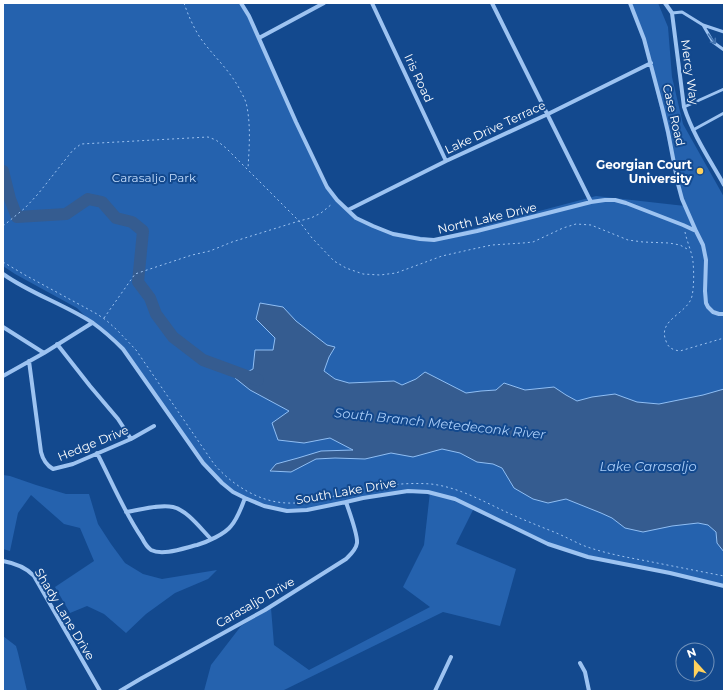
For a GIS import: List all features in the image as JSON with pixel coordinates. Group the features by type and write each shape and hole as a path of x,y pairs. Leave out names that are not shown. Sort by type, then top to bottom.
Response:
{"street":[{"name":"North Lake Drive","path":"241,3 249,16 327,187 337,200 356,218 392,234 434,240 477,232 591,202 615,200 696,231"},
{"path":"259,38 324,3"},
{"name":"Iris Road","path":"372,3 446,161"},
{"path":"492,3 591,202"},
{"name":"Case Road","path":"630,3 639,25 651,64 668,132 682,199 696,231"},
{"name":"Mercy Way","path":"665,3 672,13 684,107 688,120 724,185"},
{"name":"Lake Drive Terrace","path":"348,210 446,161 651,64"},
{"path":"696,231 703,245 706,260 706,303 713,312 724,314"},
{"name":"South Lake Drive","path":"3,274 92,323 109,336 123,349 203,463 222,483 233,492 245,498 264,506 287,511 307,510 363,498 408,491 428,492 455,499 548,544 588,557 670,573 724,586"},
{"path":"3,376 29,362 92,323"},
{"path":"3,327 44,353"},
{"path":"57,344 118,419 131,439"},
{"name":"Hedge Drive","path":"29,362 41,452 43,460 53,469 73,464 97,454 131,439 154,426"},
{"path":"97,454 132,524 148,547 152,550 159,552 171,551 200,544 219,535 231,527 245,498"},
{"name":"Carasaljo Drive","path":"120,691 265,610 346,559 354,550 357,543 353,523 346,502"},
{"path":"126,512 162,506 174,507 188,515 211,539"},
{"name":"Shady Lane Drive","path":"3,561 11,562 25,568 34,576 100,691"},
{"path":"435,691 451,657"},
{"path":"580,663 585,672 589,691"}],"lane":[{"path":"672,13 682,12 703,25 724,32"},
{"path":"703,25 713,42 724,50"},
{"path":"684,107 724,89"},
{"path":"693,130 724,113"}],"path":[{"path":"184,3 191,23 200,38 233,77 243,95 247,106 250,142 248,170"},
{"path":"3,226 25,208 73,150 81,144 208,137 216,140 248,170 299,221 312,238 334,261 346,268 363,274 380,275 396,273 442,256 472,249 492,245 533,242 563,228 576,224 591,225 628,240 669,243 680,245 690,250"},
{"path":"104,319 134,274 192,254 210,251 232,242 311,218 321,213 337,200"},
{"path":"683,225 693,262 692,298 686,306 667,324 664,330 666,344 673,350 680,351 724,338"},
{"path":"3,262 104,319 117,330 136,350 214,464 223,474 240,487 254,495 278,502 288,503 324,499 363,489 391,484 442,485 456,489 505,512 597,550 724,576"}],"green space":[{"name":"Carasaljo Park","path":"3,3 241,3 329,190 348,210 378,229 434,239 596,196 685,206 678,184 640,24 630,3 658,3 668,27 672,77 683,124 724,197 724,586 564,550 474,508 456,544 516,569 500,626 443,612 282,691 204,691 211,665 241,626 271,608 274,645 309,670 430,607 403,587 424,545 430,492 408,491 307,510 287,511 264,506 233,492 203,463 126,353 77,308 3,266"},
{"path":"3,475 66,494 89,494 98,524 111,544 125,563 143,574 162,579 217,570 208,579 175,593 146,614 126,633 104,614 87,606 70,613 55,587 94,561 80,528 64,524 31,495 18,513 10,551 3,549"},
{"path":"3,636 16,646 27,691 3,691"}],"water":[{"name":"Lake Carasaljo","path":"260,303 283,307 296,321 327,345 335,347 329,357 324,371 335,379 349,383 394,381 402,385 416,379 425,372 466,393 496,390 504,383 525,390 554,387 577,401 592,397 615,394 637,402 659,404 724,389 724,552 717,543 716,532 708,525 698,523 672,526 643,532 625,528 612,518 566,499 548,503 533,499 514,488 502,468 493,464 477,462 460,453 442,449 413,457 391,453 365,459 316,459 291,472 270,471 276,464 321,451 353,450 330,438 304,443 278,440 272,423 289,411 250,390 235,378 253,369 255,350 273,350 275,338 256,319"}],"waterway":[{"name":"South Branch Metedeconk River","path":"3,171 10,199 17,217 66,214 88,199 102,202 116,218 132,222 143,231 138,282 150,298 156,314 173,337 203,360 258,380"}],"place":[{"name":"Georgian Court University","path":"700,171"}]}
